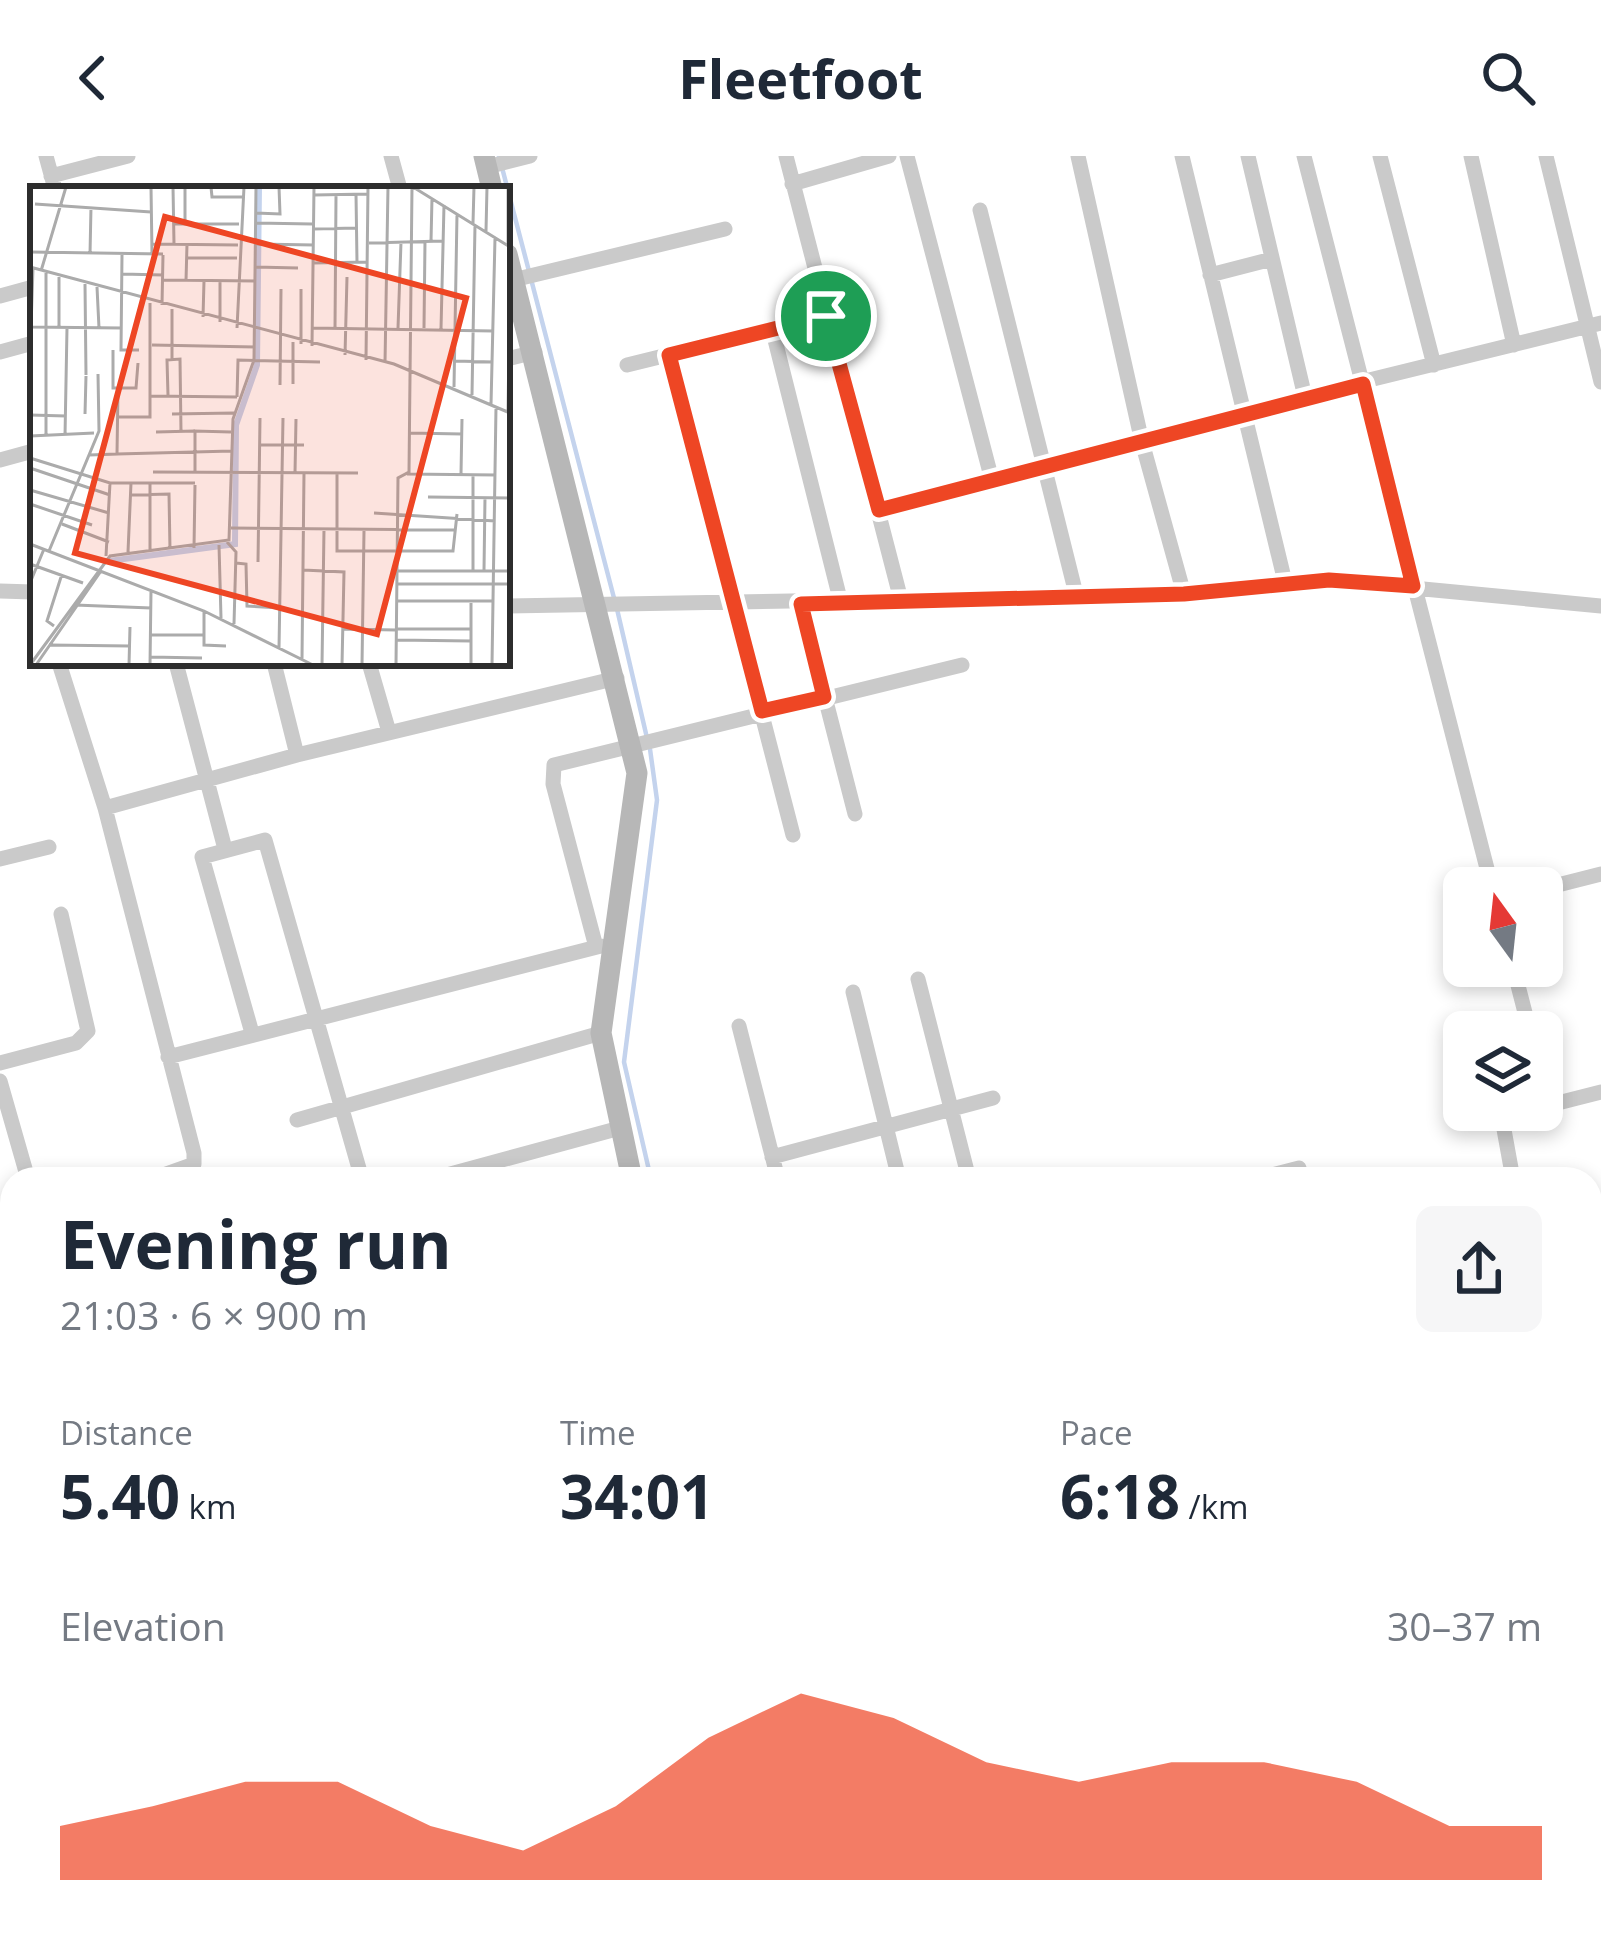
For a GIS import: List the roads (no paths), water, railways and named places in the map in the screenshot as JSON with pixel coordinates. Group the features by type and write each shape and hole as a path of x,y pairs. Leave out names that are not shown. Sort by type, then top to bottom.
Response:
{"street":[{"path":"46,156 53,182 108,159 128,156"},
{"path":"391,156 399,186"},
{"path":"488,171 530,156"},
{"path":"786,156 901,599"},
{"path":"792,184 889,156"},
{"path":"908,156 993,484"},
{"path":"1078,156 1142,442 1184,594"},
{"path":"1182,156 1286,582"},
{"path":"1248,156 1305,397"},
{"path":"1304,156 1487,867"},
{"path":"1380,156 1434,365"},
{"path":"1471,156 1514,345"},
{"path":"1546,156 1594,324 1601,382"},
{"path":"980,210 1077,598"},
{"path":"513,280 724,229"},
{"path":"1210,275 1272,259"},
{"path":"510,267 602,606 633,745 637,796 603,946 602,1033 629,1167"},
{"path":"0,296 30,293"},
{"path":"627,365 826,316"},
{"path":"879,510 1594,324"},
{"path":"772,328 841,603"},
{"path":"0,352 30,344"},
{"path":"510,358 535,352"},
{"path":"669,355 793,835"},
{"path":"0,460 30,452"},
{"path":"510,606 1077,598 1184,594 1286,582 1413,586 1601,606"},
{"path":"0,591 30,592"},
{"path":"801,604 855,814"},
{"path":"603,946 550,772 560,762 962,665"},
{"path":"60,666 105,808 168,1057 194,1164 186,1167"},
{"path":"177,666 225,849"},
{"path":"275,666 296,755"},
{"path":"370,666 389,732"},
{"path":"105,808 296,755 617,678"},
{"path":"252,1033 202,860 206,854 225,849 268,843 359,1167"},
{"path":"0,860 49,847"},
{"path":"1563,884 1601,874"},
{"path":"0,1064 76,1043 88,1031 61,914"},
{"path":"168,1057 603,946"},
{"path":"918,979 965,1167"},
{"path":"853,992 896,1167"},
{"path":"739,1026 775,1167"},
{"path":"297,1120 602,1033"},
{"path":"0,1081 25,1167"},
{"path":"1563,1102 1601,1092"},
{"path":"772,1157 993,1098"},
{"path":"471,1167 620,1128"},
{"path":"1504,1131 1511,1167"}],"waterway":[{"path":"499,156 507,186"},
{"path":"510,198 614,598"},
{"path":"617,609 647,738"},
{"path":"648,1167 624,1062 657,800 650,749"}]}
